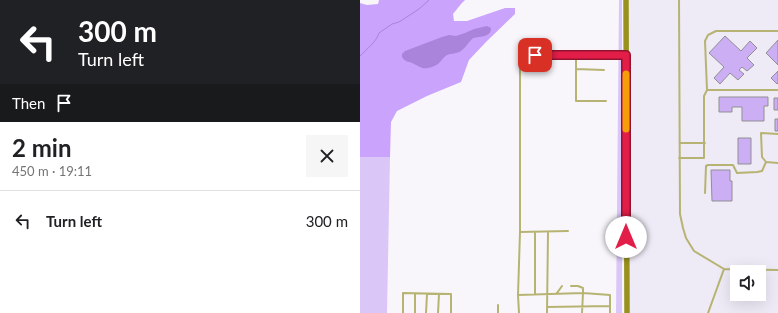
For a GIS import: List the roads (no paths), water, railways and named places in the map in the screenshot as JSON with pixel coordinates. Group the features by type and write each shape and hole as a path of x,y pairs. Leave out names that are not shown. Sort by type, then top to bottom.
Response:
{"main road":[{"path":"626,0 626,313"}],"lane":[{"path":"680,0 680,214 686,238 694,251 724,269 778,270"},
{"path":"679,158 704,158 704,96 707,90 705,41 708,35 716,31 778,31"},
{"path":"519,313 520,68 526,58 535,55 626,55"},
{"path":"576,55 576,101 606,101"},
{"path":"576,69 604,70"},
{"path":"707,90 778,90"},
{"path":"778,134 761,133 762,157 766,162 778,163"},
{"path":"679,143 704,143"},
{"path":"705,193 706,166 733,166 737,173 757,172 762,171 766,162"},
{"path":"520,232 568,232"},
{"path":"535,232 535,295"},
{"path":"547,313 546,294 548,232"},
{"path":"708,313 724,269"},
{"path":"557,294 562,286"},
{"path":"571,286 578,286 582,288 582,313"},
{"path":"403,313 403,293 451,294 451,313"},
{"path":"518,295 583,293 610,295 610,313"},
{"path":"415,294 415,313"},
{"path":"426,294 426,313"},
{"path":"438,313 439,294"},
{"path":"498,305 498,313"},
{"path":"547,306 610,306"}],"waterway":[{"path":"360,56 374,42 379,33 419,9 429,0"}]}
